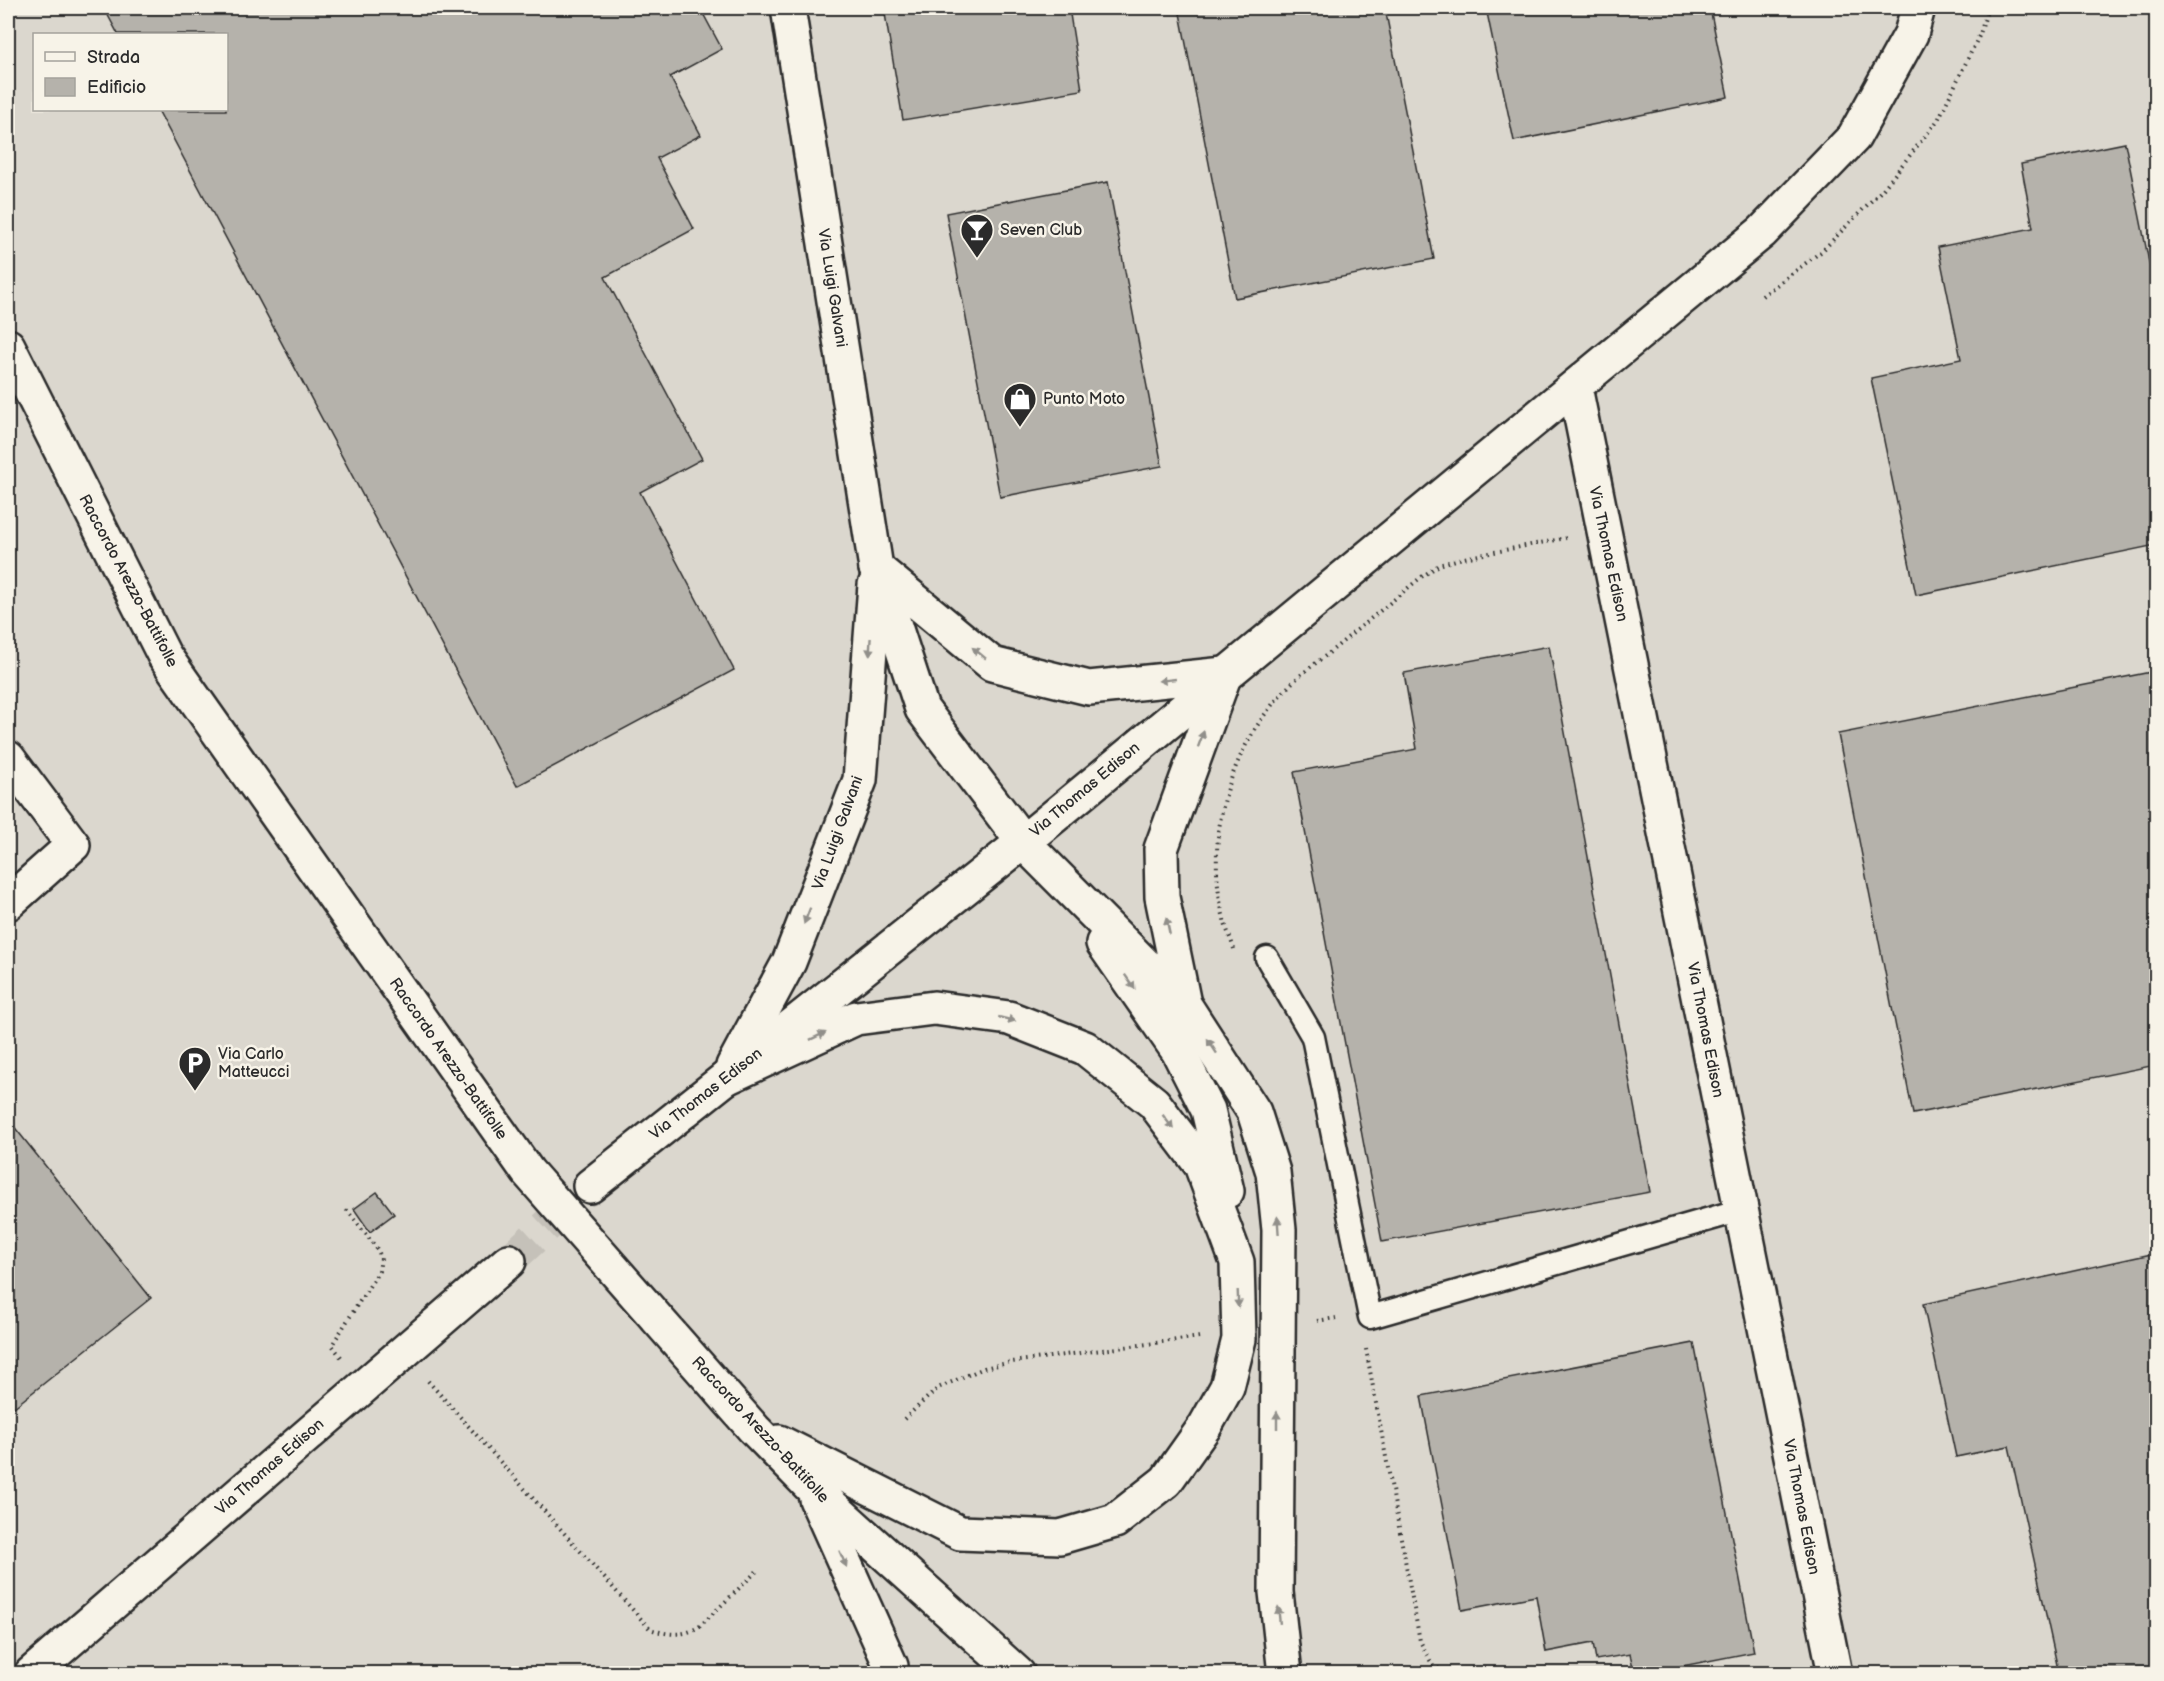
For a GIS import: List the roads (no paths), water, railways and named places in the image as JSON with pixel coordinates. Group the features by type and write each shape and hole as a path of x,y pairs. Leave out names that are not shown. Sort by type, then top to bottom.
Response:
{"street":[{"name":"Via Luigi Galvani","path":"788,8 876,568 922,709 1023,842 1048,865"},
{"name":"Via Thomas Edison","path":"590,1186 1023,842 1762,232 1854,137 1911,34 1918,8"},
{"name":"Raccordo Arezzo-Battifolle","path":"8,346 164,655 528,1172 754,1429 810,1486 1018,1674"},
{"name":"Via Thomas Edison","path":"1575,387 1835,1674"},
{"name":"Via Luigi Galvani","path":"726,1078 789,962 860,780 876,568"},
{"path":"876,568 992,664 1089,688 1225,674 1161,849 1162,897 1184,1004"},
{"path":"8,758 74,845 8,903"},
{"path":"754,1429 960,1533 1060,1537 1115,1521 1166,1481 1205,1426 1227,1388 1239,1339 1237,1262 1226,1184 1208,1110 1178,1050 1048,865"},
{"path":"1048,865 1184,1004 1254,1112 1273,1172 1279,1230 1276,1592 1285,1674"},
{"path":"726,1078 856,1018 934,1008 1009,1018 1085,1048 1154,1103 1201,1165 1237,1262"},
{"name":"Via Thomas Edison","path":"31,1674 509,1261"},
{"path":"810,1486 891,1666 891,1674"}],"lane":[{"path":"1267,958 1313,1037 1370,1317 1741,1210"}],"tunnel":[{"path":"509,1261 590,1186"}],"place":[{"name":"Seven Club","path":"977,259"},
{"name":"Punto Moto","path":"1020,428"},
{"name":"Via Carlo Matteucci","path":"195,1092"}]}
